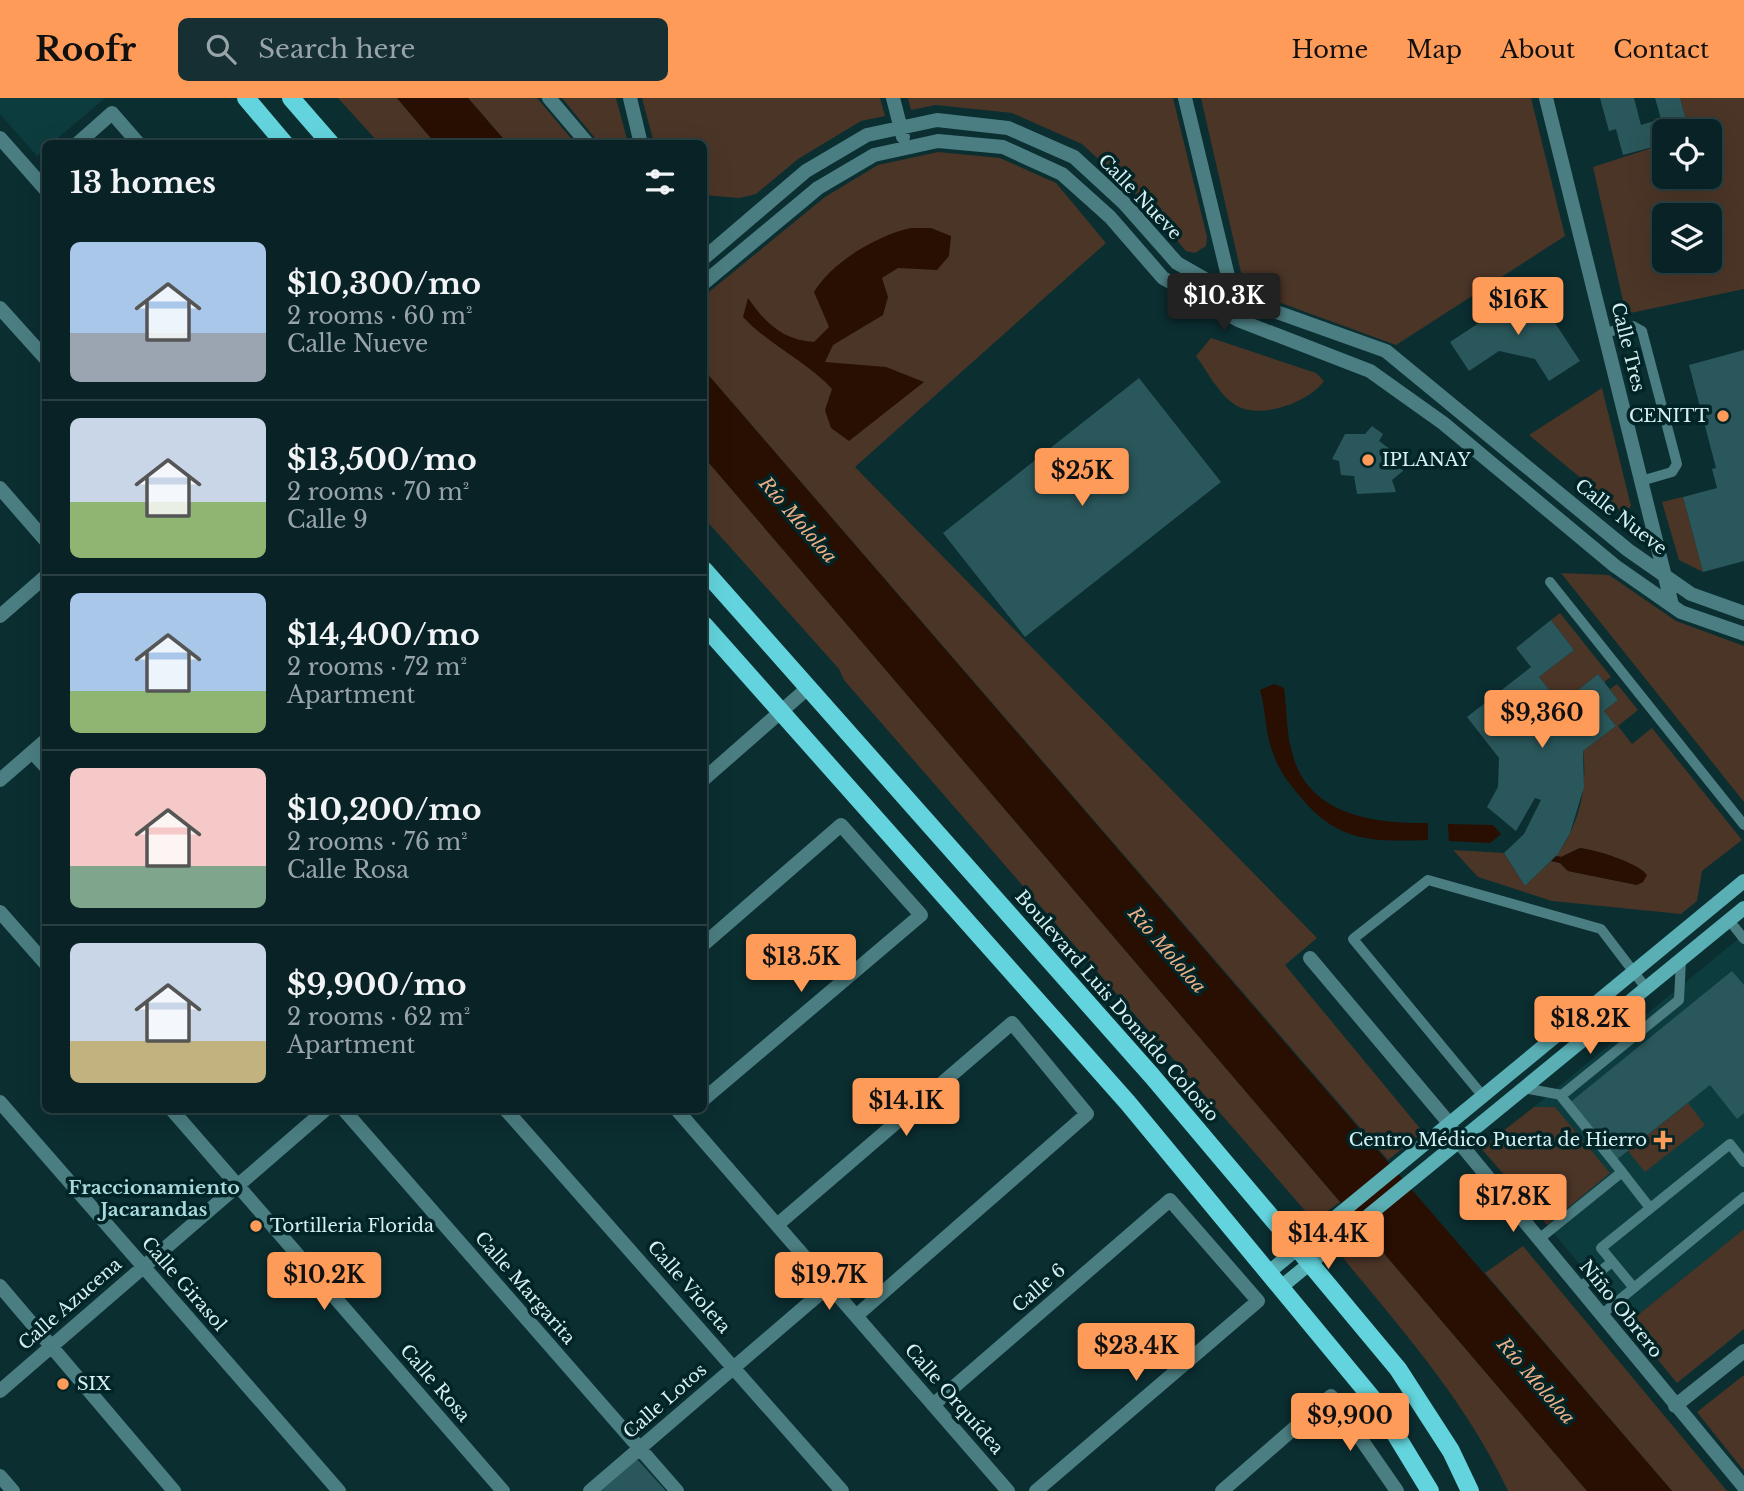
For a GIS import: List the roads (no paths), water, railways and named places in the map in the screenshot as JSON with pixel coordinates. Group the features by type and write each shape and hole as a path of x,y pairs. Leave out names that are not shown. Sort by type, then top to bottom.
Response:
{"main road":[{"path":"246,98 282,140"},
{"path":"291,98 328,140"},
{"name":"Boulevard Luis Donaldo Colosio","path":"707,572 1152,1076 1398,1369 1451,1451 1470,1491"},
{"path":"707,628 1128,1103 1377,1404 1430,1491"},
{"path":"1269,1272 1744,881"},
{"path":"1282,1287 1744,908"}],"street":[{"path":"549,98 585,140"},
{"path":"630,98 640,140"},
{"path":"893,98 906,148"},
{"path":"1185,98 1238,320"},
{"name":"Calle Tres","path":"1546,98 1672,606"},
{"path":"82,140 112,113 136,140"},
{"name":"Calle Nueve","path":"707,255 806,171 867,135 937,120 1009,128 1074,157 1124,203 1177,263 1233,295 1386,351 1628,550 1690,594 1744,613"},
{"path":"0,138 42,180"},
{"name":"Calle Nueve","path":"707,279 818,188 874,155 938,141 1003,147 1062,174 1110,217 1163,278 1238,320 1370,370 1443,423 1615,566 1672,606 1744,634"},
{"path":"0,308 42,355"},
{"path":"0,488 42,536"},
{"path":"0,616 42,579"},
{"path":"707,776 809,687"},
{"path":"0,780 42,743"},
{"path":"32,752 42,763"},
{"path":"707,941 841,825 921,915 707,1096"},
{"path":"0,912 42,959"},
{"name":"Niño Obrero","path":"1310,958 1449,1123 1458,1141 1744,1487"},
{"path":"777,1225 1012,1023 1087,1114 856,1316"},
{"name":"Calle Girasol","path":"0,1102 339,1491"},
{"name":"Calle Rosa","path":"175,1113 503,1491"},
{"name":"Calle Azucena","path":"0,1391 321,1113"},
{"name":"Calle Margarita","path":"347,1113 677,1491"},
{"name":"Calle Violeta","path":"509,1113 842,1491"},
{"name":"Calle Orquídea","path":"685,1113 777,1225 1008,1491"},
{"name":"Calle 6","path":"933,1405 1170,1200 1258,1301 1036,1491"},
{"name":"Calle Lotos","path":"590,1491 830,1285"},
{"path":"0,1286 174,1491"},
{"path":"1675,1406 1744,1351"},
{"path":"1222,1491 1331,1396 1397,1491"},
{"path":"0,1476 13,1491"}],"lane":[{"path":"1604,333 1633,326 1642,331 1677,464 1672,472 1641,481"},
{"path":"1550,582 1744,825"},
{"path":"1482,1095 1353,939 1428,880 1601,929 1646,988"},
{"path":"1729,920 1744,939"},
{"path":"1560,1095 1679,1000 1681,960"},
{"path":"1523,1088 1560,1095 1650,1208"},
{"path":"1634,1288 1601,1248 1730,1144 1743,1159"},
{"path":"1539,1238 1622,1172"},
{"path":"1601,1315 1744,1197"},
{"path":"1579,1288 1612,1262"}],"water":[{"path":"397,98 468,98 504,140 432,140"},
{"path":"911,228 931,228 951,236 949,256 937,270 898,268 882,278 888,297 883,315 833,345 825,362 886,367 924,382 849,441 831,428 825,410 832,389 743,317 748,298 776,329 793,338 814,342 829,327 814,292 822,281 856,252 884,237"},
{"name":"Río Mololoa","path":"707,373 1672,1491 1587,1491 707,461"},
{"path":"1274,684 1284,688 1292,752 1300,773 1312,790 1345,812 1365,818 1428,823 1428,840 1389,840 1356,836 1326,822 1312,810 1284,775 1270,746 1260,690"},
{"path":"1448,824 1493,825 1501,834 1490,843 1449,841"},
{"path":"1580,848 1626,861 1647,875 1643,882 1637,885 1568,871 1560,863 1551,861 1556,856 1561,857"}],"place":[{"name":"CENITT","path":"1723,416"},
{"name":"IPLANAY","path":"1368,460"},
{"name":"Centro Médico Puerta de Hierro","path":"1663,1140"},
{"name":"Tortilleria Florida","path":"256,1226"},
{"name":"SIX","path":"63,1384"}],"district":[{"name":"Fraccionamiento Jacarandas","path":"154,1198"}]}
